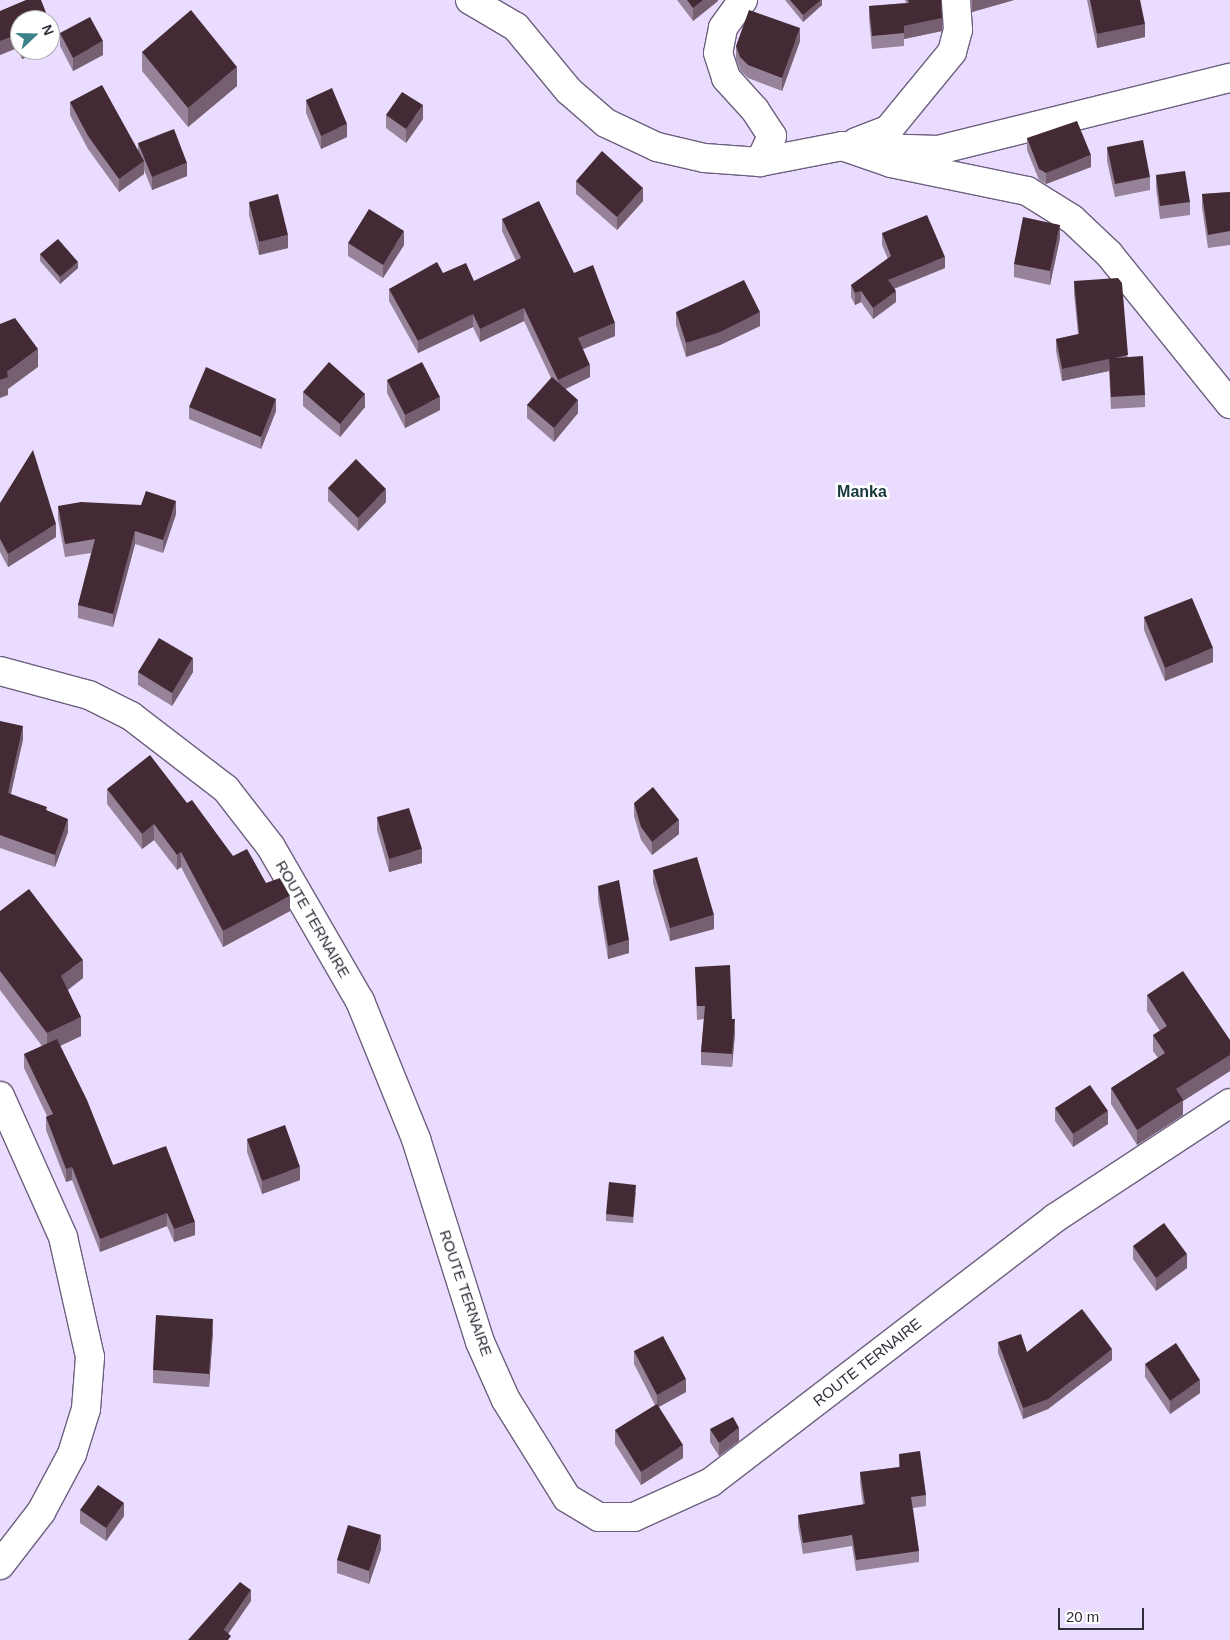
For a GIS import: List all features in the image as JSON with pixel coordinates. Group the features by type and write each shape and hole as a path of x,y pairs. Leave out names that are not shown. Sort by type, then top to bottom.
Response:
{"street":[{"path":"470,0 516,27 569,91 606,123 657,147 704,158 760,162 842,146 888,130 952,52 958,30 956,0"},
{"path":"743,0 724,28 718,53 726,78 755,110 772,136 760,162"},
{"path":"842,146 938,150 1230,78"},
{"path":"842,146 891,163 1026,191 1072,219 1109,254 1230,404"},
{"name":"ROUTE TERNAIRE","path":"0,671 89,695 131,716 226,789 271,847 360,1001 416,1139 480,1342 506,1400 567,1498 599,1517 634,1517 712,1482 1056,1218 1230,1103"},
{"path":"0,1096 63,1237 90,1357 86,1409 72,1454 41,1512 0,1565"}],"building":[{"path":"26,0 41,0 45,10 10,10 10,37 0,41 0,11"},
{"path":"687,0 703,0 693,8"},
{"path":"790,0 821,0 803,15"},
{"path":"908,0 941,0 942,18 904,26 904,33 872,36 869,6 909,3"},
{"path":"1090,0 1140,0 1145,24 1097,34"},
{"path":"191,10 237,67 188,108 142,52"},
{"path":"749,10 800,28 782,78 748,65 740,57 736,46"},
{"path":"90,17 103,41 73,58 60,33"},
{"path":"102,85 144,161 119,179 88,136 70,102"},
{"path":"332,88 347,124 321,136 306,100"},
{"path":"402,92 423,105 406,129 386,115"},
{"path":"1077,121 1091,155 1046,173 1039,169 1027,138"},
{"path":"174,129 187,163 152,177 138,143"},
{"path":"1143,140 1150,177 1115,184 1107,147"},
{"path":"602,151 643,188 617,217 576,181"},
{"path":"1185,171 1190,202 1160,206 1156,175"},
{"path":"1230,192 1230,231 1208,235 1202,194"},
{"path":"278,194 288,235 259,242 249,202"},
{"path":"539,201 574,273 593,265 615,323 578,338 590,365 558,380 524,308 480,329 473,314 418,341 389,289 437,262 443,273 466,263 474,281 521,258 502,219"},
{"path":"369,209 404,231 383,265 348,243"},
{"path":"927,215 945,257 888,280 896,291 873,308 861,291 855,293 851,285 891,256 882,233"},
{"path":"1023,217 1060,225 1050,271 1014,264"},
{"path":"58,239 78,262 60,277 40,254"},
{"path":"1118,278 1122,283 1128,355 1115,358 1143,356 1145,395 1111,397 1109,359 1062,369 1056,339 1079,334 1074,281"},
{"path":"744,280 760,312 720,332 686,343 676,312"},
{"path":"15,318 38,349 7,372 8,377 0,380 0,324"},
{"path":"329,362 365,394 340,424 303,392"},
{"path":"422,362 440,397 405,415 387,380"},
{"path":"206,367 276,399 261,437 189,407"},
{"path":"552,377 578,400 554,428 527,405"},
{"path":"33,450 56,524 8,554 0,539 0,503"},
{"path":"356,459 386,489 358,518 328,488"},
{"path":"146,491 176,501 163,540 135,531 113,614 78,605 95,539 65,544 58,506 81,502 141,505"},
{"path":"1192,598 1213,648 1165,668 1144,617"},
{"path":"159,638 193,658 172,693 138,672"},
{"path":"0,721 23,726 8,793 47,807 46,810 68,819 55,855 0,835"},
{"path":"150,755 187,803 192,800 233,856 247,849 266,883 280,878 290,896 223,931 181,852 177,855 154,824 142,834 107,789"},
{"path":"653,787 679,820 652,842 641,827 634,803"},
{"path":"409,808 422,849 389,859 377,817"},
{"path":"697,857 714,915 670,928 653,870"},
{"path":"619,880 629,940 608,946 598,886"},
{"path":"29,889 83,960 61,976 81,1017 47,1033 0,971 0,911"},
{"path":"730,965 732,1019 735,1019 732,1054 701,1052 705,1006 697,1006 695,967"},
{"path":"1183,971 1230,1040 1230,1055 1176,1089 1183,1100 1137,1130 1111,1088 1165,1053 1153,1035 1167,1026 1147,995"},
{"path":"57,1039 87,1100 113,1165 166,1146 195,1222 174,1229 167,1213 100,1239 72,1167 66,1169 46,1117 53,1114 24,1054"},
{"path":"1090,1085 1108,1111 1073,1134 1055,1108"},
{"path":"285,1125 300,1167 262,1181 247,1139"},
{"path":"609,1182 636,1185 633,1217 606,1214"},
{"path":"1164,1223 1187,1254 1156,1278 1133,1246"},
{"path":"1082,1309 1112,1349 1048,1399 1023,1408 998,1342 1021,1334 1027,1352"},
{"path":"156,1315 213,1319 209,1374 153,1370"},
{"path":"663,1336 686,1379 657,1395 634,1351"},
{"path":"1176,1343 1200,1380 1170,1401 1145,1364"},
{"path":"657,1404 683,1445 641,1472 615,1430"},
{"path":"733,1417 739,1428 719,1443 710,1429"},
{"path":"920,1451 926,1495 911,1497 919,1551 856,1560 852,1535 803,1543 798,1515 865,1504 860,1472 900,1467 899,1454"},
{"path":"98,1485 124,1503 106,1528 80,1510"},
{"path":"348,1525 381,1535 369,1571 337,1560"},
{"path":"240,1582 251,1590 224,1630 231,1636 228,1640 188,1640"}],"district":[{"name":"Manka","path":"862,492"}]}
